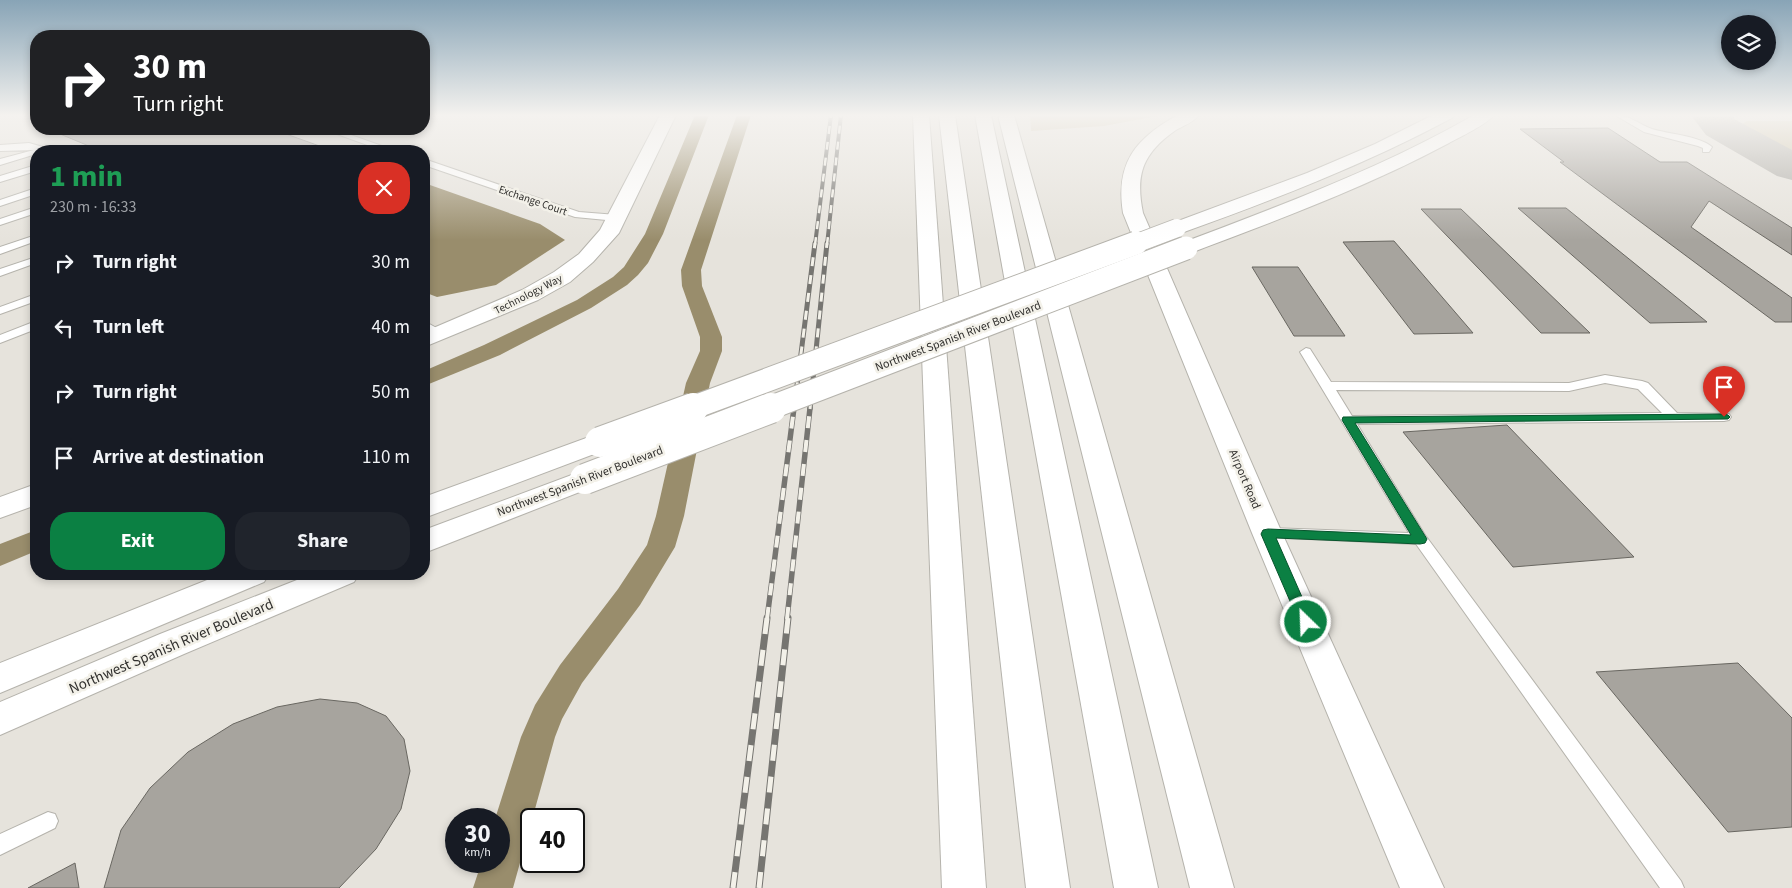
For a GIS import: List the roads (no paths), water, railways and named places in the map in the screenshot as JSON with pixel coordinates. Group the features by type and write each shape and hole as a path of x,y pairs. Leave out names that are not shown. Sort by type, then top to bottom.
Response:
{"main road":[{"name":"Technology Way","path":"430,332 512,304 562,277 586,258 609,233 648,156"},
{"path":"923,156 964,888"},
{"path":"952,156 1048,888"},
{"path":"1009,156 1136,888"},
{"path":"1012,156 1212,888"},
{"name":"Airport Road","path":"1139,156 1129,180 1129,197 1133,213 1268,534 1422,888"},
{"name":"Northwest Spanish River Boulevard","path":"430,540 585,480 1182,238 1362,156"},
{"name":"Northwest Spanish River Boulevard","path":"430,506 600,442 1182,238 1355,182 1409,156"},
{"path":"0,508 30,496"},
{"path":"0,678 238,580"},
{"name":"Northwest Spanish River Boulevard","path":"0,719 172,644 328,580"}],"lane":[{"path":"0,162 23,156"},
{"name":"Exchange Court","path":"430,164 578,215 617,218"},
{"path":"0,179 30,170"},
{"path":"0,203 30,193"},
{"path":"0,222 30,212"},
{"path":"0,251 30,240"},
{"path":"0,273 30,262"},
{"path":"0,311 30,299"},
{"path":"0,339 30,327"},
{"path":"1306,352 1420,539 1673,888"},
{"path":"1326,386 1569,387 1579,386 1597,379 1605,379 1642,385 1674,418"},
{"path":"1347,420 1724,417"},
{"path":"1268,534 1420,539"},
{"path":"0,845 48,821"}],"waterway":[{"path":"430,376 492,350 584,304 620,281 638,263 654,234 685,156"},
{"path":"493,888 538,737 547,715 571,674 629,597 661,547 670,516 698,383 711,351 711,337 692,286 691,270 730,156"},
{"path":"0,556 30,543"}],"railway":[{"path":"815,245 826,156"},
{"path":"827,245 837,156"},
{"path":"794,409 815,243"},
{"path":"810,409 827,243"},
{"path":"767,619 794,408"},
{"path":"787,619 810,408"},
{"path":"733,888 767,618"},
{"path":"759,888 788,618"}]}
